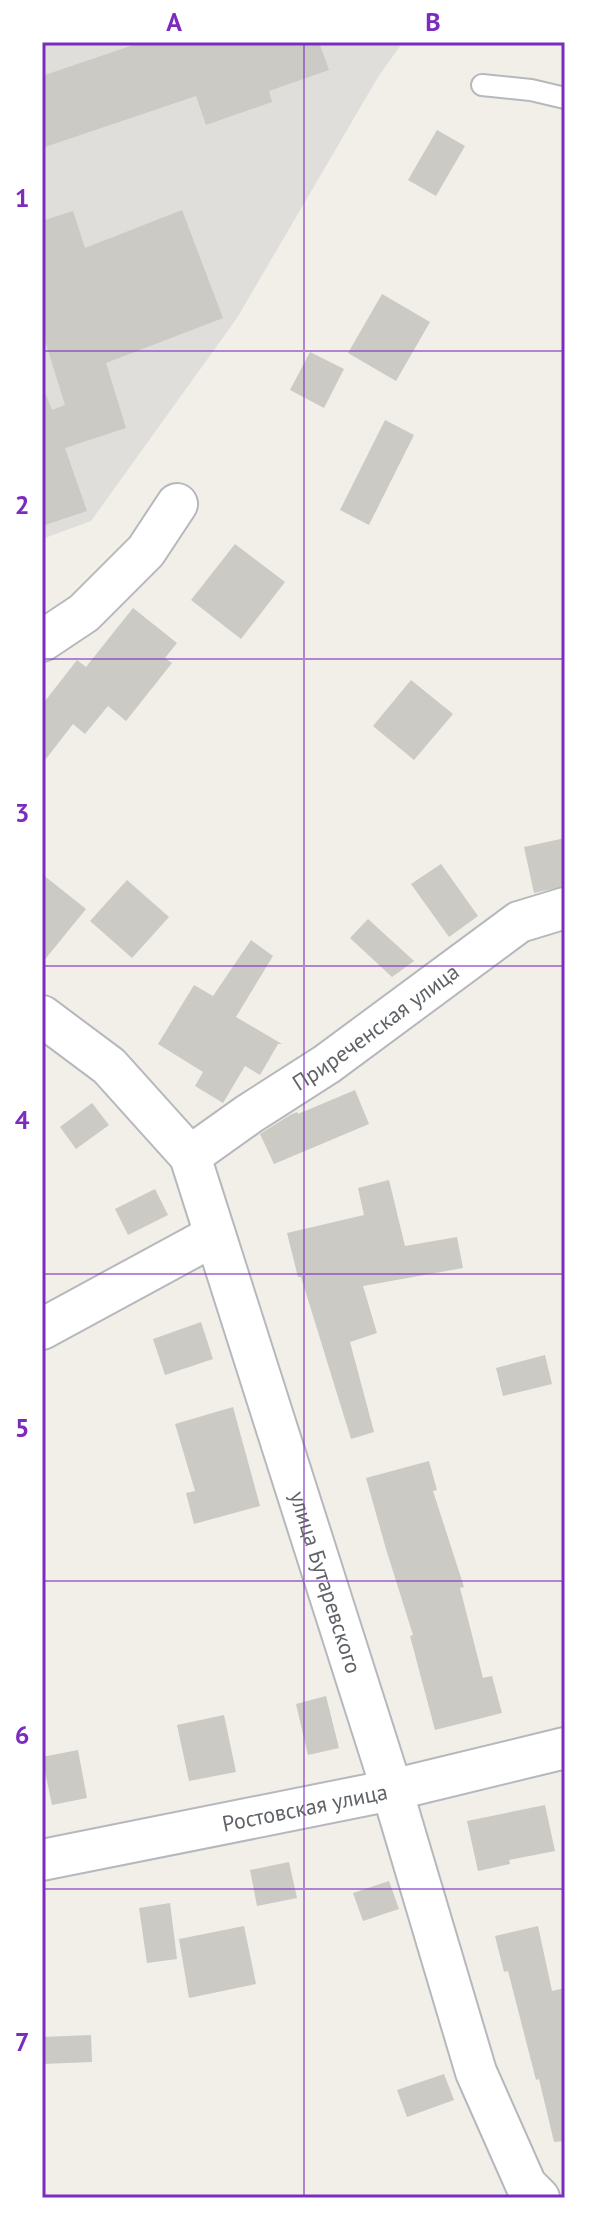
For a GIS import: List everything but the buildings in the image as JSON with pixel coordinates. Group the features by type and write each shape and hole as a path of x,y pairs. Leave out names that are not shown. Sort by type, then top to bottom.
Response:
{"street":[{"path":"42,641 84,613 146,551 177,504"},
{"name":"Приреченская улица","path":"190,1156 327,1064 519,922 565,908"},
{"name":"улица Бутаревского","path":"42,1016 109,1066 190,1156 392,1790 476,2072 526,2185 543,2197"},
{"path":"42,1329 215,1235"},
{"name":"Ростовская улица","path":"42,1860 392,1790 565,1748"}],"lane":[{"path":"482,85 531,90 565,98"}],"shaded area":[{"path":"42,42 403,42 378,77 237,318 91,521 42,539"}]}
